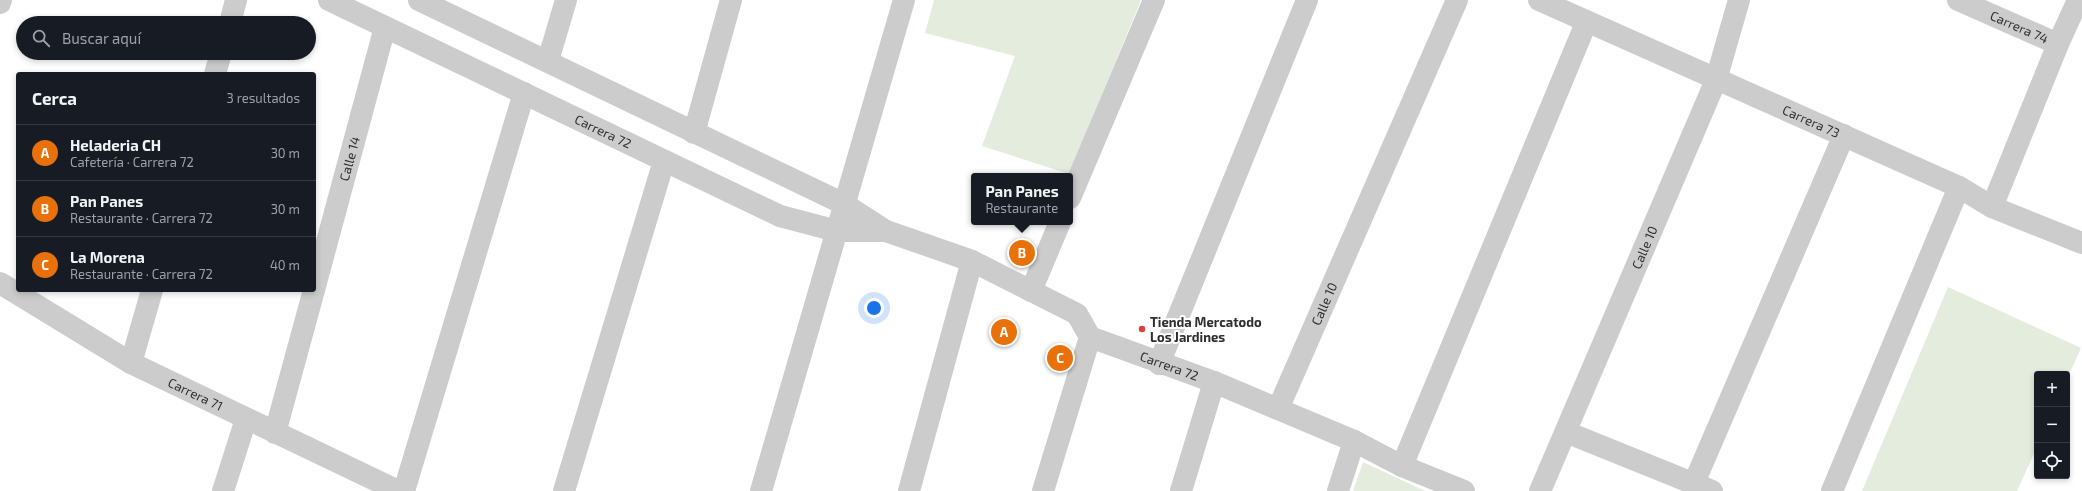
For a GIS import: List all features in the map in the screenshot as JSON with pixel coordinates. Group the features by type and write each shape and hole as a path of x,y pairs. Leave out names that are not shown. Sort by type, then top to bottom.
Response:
{"street":[{"path":"232,16 236,0"},
{"name":"Carrera 72","path":"330,0 780,216 837,231 886,231"},
{"name":"Carrera 72","path":"419,0 844,204 886,231 972,261 1077,314 1090,337 1159,364 1214,382 1354,441 1402,466 1457,490"},
{"path":"548,61 566,0"},
{"path":"694,133 730,0"},
{"path":"760,491 904,0"},
{"path":"1073,191 1154,0"},
{"path":"1159,364 1307,0"},
{"name":"Calle 10","path":"1278,409 1457,0"},
{"name":"Carrera 73","path":"1539,0 1586,23 1844,135 1959,187 1992,207 2082,243"},
{"name":"Calle 10","path":"1540,491 1716,80 1739,0"},
{"name":"Carrera 74","path":"1958,0 2058,44"},
{"path":"1992,207 2058,44 2078,0"},
{"path":"1402,466 1586,23"},
{"name":"Calle 14","path":"316,283 385,27"},
{"path":"216,72 219,60"},
{"path":"404,491 524,93"},
{"path":"1566,432 1703,487 1844,135"},
{"path":"564,491 664,161"},
{"path":"1832,491 1959,187"},
{"path":"1031,291 1059,225"},
{"path":"909,491 972,261"},
{"name":"Carrera 71","path":"0,283 132,362 246,419 398,491"},
{"path":"132,362 151,292"},
{"name":"Calle 14","path":"275,433 313,292"},
{"path":"1043,491 1090,337"},
{"path":"1181,491 1214,382"},
{"path":"223,491 246,419"},
{"path":"1338,491 1354,441"}],"shaded area":[{"path":"934,0 1141,0 1069,173 982,146 1015,56 925,33"},
{"path":"1948,287 2081,348 2070,372 2070,371 2034,371 2034,454 2017,491 1862,491"},
{"path":"1363,462 1425,491 1353,491"}],"place":[{"name":"Pan Panes","path":"1022,253"},
{"name":"Tienda Mercatodo Los Jardines","path":"1142,329"},
{"name":"Heladeria CH","path":"1004,332"},
{"name":"La Morena","path":"1060,358"}]}
